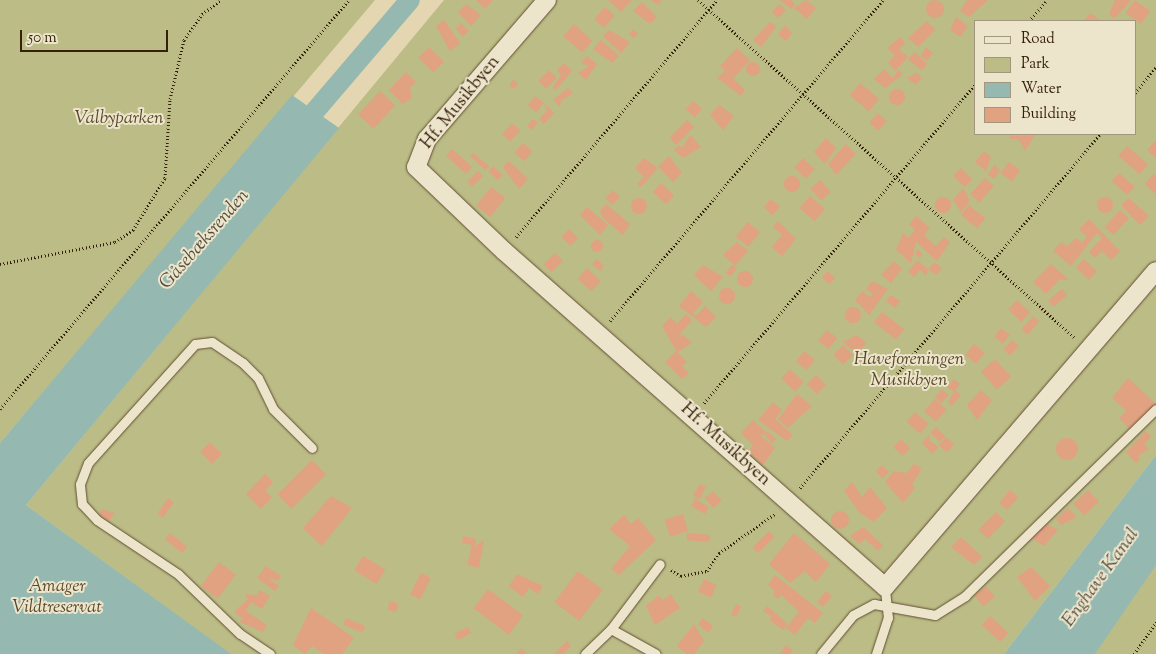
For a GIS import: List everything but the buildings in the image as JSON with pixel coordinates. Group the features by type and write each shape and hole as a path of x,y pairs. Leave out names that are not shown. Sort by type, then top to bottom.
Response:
{"street":[{"name":"Hf. Musikbyen","path":"547,0 427,140 416,167 504,251 600,333 788,502 885,586"},
{"path":"885,586 1156,271"}],"lane":[{"path":"270,654 233,628 178,574 97,520 82,504 80,484 88,463 195,344 212,342 243,362 258,378 273,409 312,448"},
{"path":"821,654 853,615 874,604 935,615 965,596 1156,409"},
{"path":"585,654 612,629 660,564"},
{"path":"876,654 888,618 885,586"},
{"path":"612,629 656,654"}],"path":[{"path":"0,264 115,242 133,230 164,178 171,91 184,40 202,14 221,0"},
{"path":"0,409 349,0"},
{"path":"698,0 1089,350"},
{"path":"504,251 717,0"},
{"path":"600,333 883,0"},
{"path":"1030,20 1047,0"},
{"path":"1136,92 1156,68"},
{"path":"693,417 974,86"},
{"path":"660,564 681,576 697,576 707,571 719,553 788,502 1099,135"},
{"path":"1134,654 1156,622"}],"green space":[{"name":"Valbyparken","path":"0,0 375,0 0,443"},
{"name":"Haveforeningen Musikbyen","path":"444,0 1156,0 1156,455 1004,654 0,654 0,491 167,608 26,505"},
{"path":"1156,565 1156,654 1095,654 1140,582"}],"water":[{"path":"292,95 339,128 26,505 231,654 0,654 0,443"},
{"name":"Enghave Kanal","path":"1156,455 1156,565 1095,654 1004,654"}],"waterway":[{"name":"Gåsebæksrenden","path":"298,131 410,0"}],"park label":[{"name":"Amager Vildtreservat","path":"57,598"}]}
